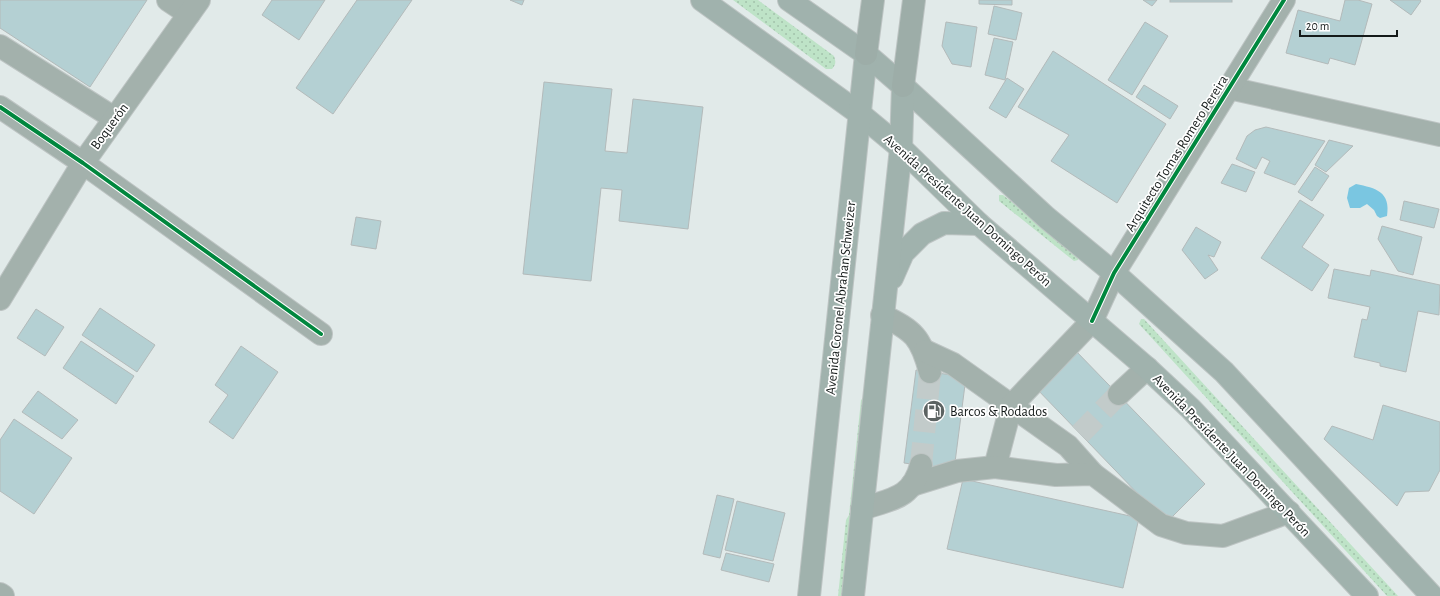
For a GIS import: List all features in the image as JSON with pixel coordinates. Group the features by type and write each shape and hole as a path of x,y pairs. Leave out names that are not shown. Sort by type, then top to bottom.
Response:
{"highway":[{"name":"Avenida Coronel Abrahan Schweizer","path":"866,54 873,0"},
{"path":"903,86 914,0"}],"main road":[{"name":"Avenida Presidente Juan Domingo Perón","path":"702,0 860,114 901,148 979,224 1147,368 1191,409 1367,596"},
{"path":"789,0 866,54 1047,218 1114,273 1224,372 1432,596"},
{"name":"Avenida Coronel Abrahan Schweizer","path":"809,596 866,54"},
{"path":"854,596 883,306 901,148 903,86"},
{"path":"883,306 903,253 922,234 944,223 979,224"}],"street":[{"path":"168,0 194,7"},
{"name":"Arquitecto Tomas Romero Pereira","path":"1011,406 1092,322 1114,273 1284,0"},
{"name":"Boquerón","path":"0,299 83,163 194,7"},
{"path":"0,46 114,118"},
{"path":"1229,88 1440,135"},
{"path":"0,107 83,163 321,334"},
{"path":"883,306 917,338 924,351 930,372"},
{"path":"924,351 953,364 1011,406 1074,440 1093,474 1161,525 1186,533 1223,536 1289,512"},
{"path":"1119,394 1147,368"},
{"path":"995,467 1011,406"},
{"path":"1056,475 1074,440"},
{"path":"862,509 906,493 918,476 921,466"},
{"path":"912,485 957,471 995,467 1056,475 1093,474"}],"green space":[{"path":"733,0 758,0 834,56 835,63 832,69 826,69"},
{"path":"999,195 1003,195 1079,254 1078,260 1074,261 999,201"},
{"path":"1141,319 1144,319 1398,596 1387,596 1139,324"},
{"path":"863,398 848,596 838,596 846,520 849,515 861,400"}],"water":[{"path":"1356,184 1370,187 1380,192 1384,196 1387,201 1387,216 1380,218 1367,204 1360,208 1350,208 1347,198 1349,188"}],"building":[{"path":"0,0 147,0 90,87 0,28"},
{"path":"272,0 325,0 299,40 262,15"},
{"path":"357,0 412,0 333,114 296,88"},
{"path":"510,0 524,0 522,5"},
{"path":"979,0 1012,0 1012,5 979,4"},
{"path":"1143,0 1157,0 1152,6"},
{"path":"1170,0 1232,0 1232,2 1170,2"},
{"path":"1345,0 1358,0 1372,4 1355,65 1330,58 1328,64 1286,53 1298,10 1340,21"},
{"path":"1390,0 1420,0 1421,1 1411,15"},
{"path":"994,6 1022,13 1016,40 988,34"},
{"path":"946,22 977,27 971,67 952,64 942,46"},
{"path":"1145,22 1168,36 1132,95 1108,80"},
{"path":"994,38 1013,42 1005,80 985,75"},
{"path":"1053,51 1166,124 1117,203 1051,161 1069,135 1018,107"},
{"path":"1007,78 1024,89 1006,118 989,108"},
{"path":"544,82 612,89 605,151 627,153 633,99 703,107 688,229 619,221 622,190 601,188 591,281 523,274"},
{"path":"1144,85 1178,106 1170,119 1136,97"},
{"path":"1266,127 1325,141 1295,185 1264,173 1270,161 1262,157 1256,169 1236,159 1247,136 1255,130"},
{"path":"1329,140 1353,146 1326,172 1315,165"},
{"path":"1232,164 1255,172 1246,192 1221,183"},
{"path":"1315,167 1329,176 1312,201 1298,192"},
{"path":"1300,200 1324,215 1302,247 1329,265 1312,291 1261,258"},
{"path":"1404,201 1439,209 1434,228 1400,220"},
{"path":"356,217 381,221 376,249 351,245"},
{"path":"1382,226 1422,237 1413,275 1398,271 1378,239"},
{"path":"1196,227 1221,242 1214,257 1208,255 1218,270 1205,279 1182,250"},
{"path":"1334,269 1370,276 1371,270 1440,285 1439,315 1418,311 1406,372 1380,366 1380,363 1354,357 1362,319 1367,320 1370,307 1328,298"},
{"path":"100,308 155,345 137,372 82,335"},
{"path":"36,309 64,327 45,356 17,338"},
{"path":"81,341 134,376 116,404 63,368"},
{"path":"241,346 278,372 233,439 209,422 228,395 215,385"},
{"path":"1074,349 1205,484 1166,523 1035,387"},
{"path":"916,370 966,377 954,470 904,463"},
{"path":"38,391 78,420 62,439 22,412"},
{"path":"1383,405 1440,422 1440,470 1429,491 1405,492 1397,506 1324,439 1332,426 1373,440"},
{"path":"14,419 72,458 34,514 0,491 0,440"},
{"path":"963,479 1139,518 1123,588 947,549"},
{"path":"717,495 734,499 720,558 703,554"},
{"path":"737,501 785,513 773,561 725,550"},
{"path":"726,553 774,564 769,582 721,570"}],"tunnel":[{"path":"921,465 930,372"},
{"path":"1080,434 1119,394"}],"cycle path":[{"path":"1092,321 1114,273 1284,0"},
{"path":"0,107 83,163 321,334"}],"place":[{"name":"Barcos & Rodados","path":"934,411"}]}
